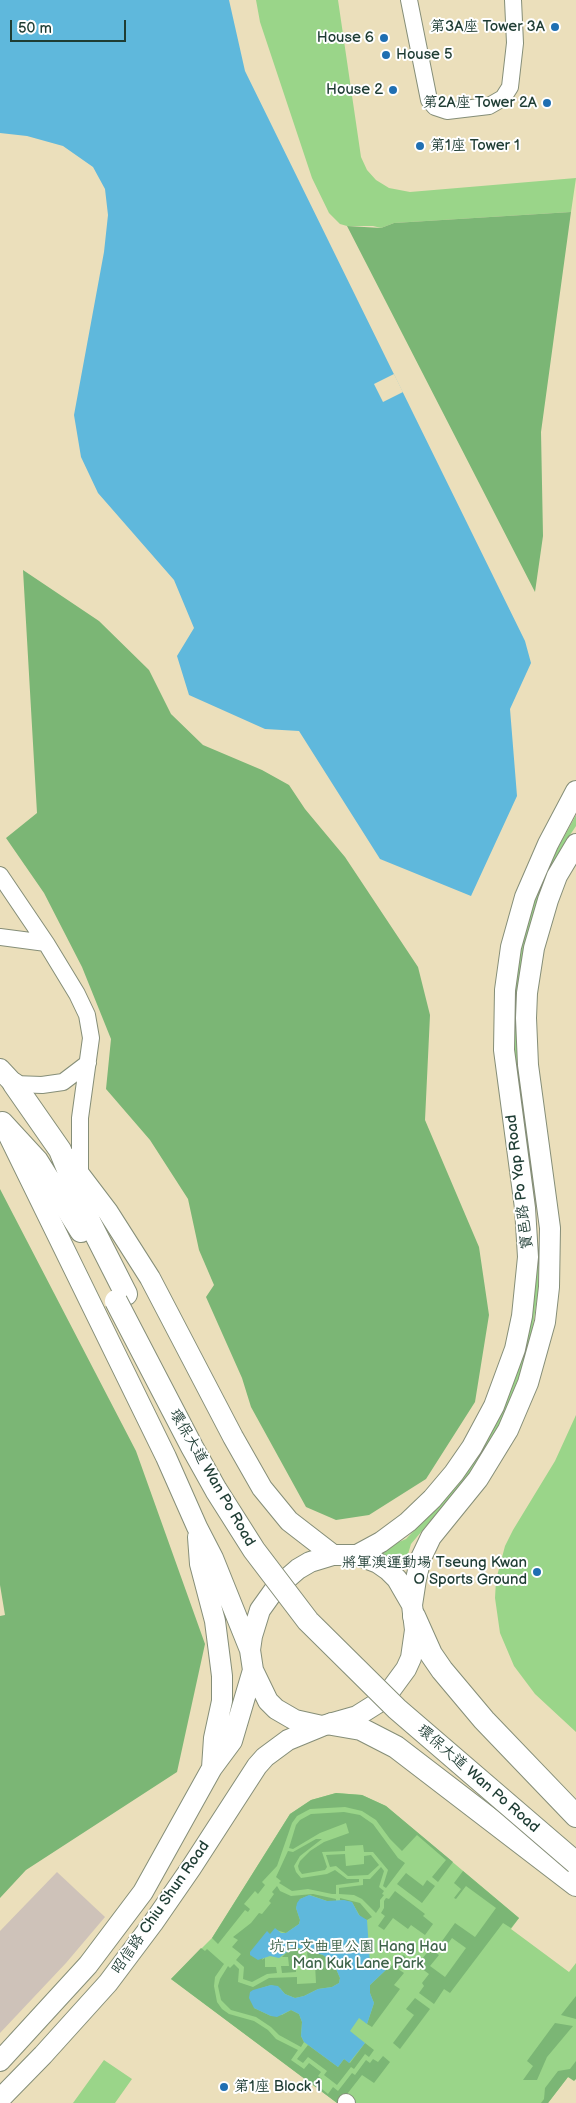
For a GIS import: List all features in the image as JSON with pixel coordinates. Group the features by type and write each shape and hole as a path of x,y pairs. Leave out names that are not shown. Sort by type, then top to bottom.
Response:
{"highway":[{"name":"環保大道 Wan Po Road","path":"7,1076 60,1150 121,1298 192,1447 216,1490 254,1550 308,1621 397,1709 576,1863"},
{"name":"環保大道 Wan Po Road","path":"1,1121 37,1161 50,1181 121,1298 248,1523 280,1570 309,1607 382,1683 468,1759 576,1846"},
{"path":"413,1611 431,1654 442,1670 484,1720 576,1816"},
{"path":"327,1725 361,1730 396,1747 576,1885"}],"main road":[{"name":"寶邑路 Po Yap Road","path":"357,1556 381,1542 408,1522 432,1499 454,1473 472,1447 494,1406 516,1349 522,1316 528,1257 525,1208 504,1050 505,990 511,947 525,897 544,852 576,791"},
{"name":"寶邑路 Po Yap Road","path":"413,1611 416,1579 426,1546 439,1526 478,1479 508,1430 528,1383 543,1330 550,1287 550,1228 528,1065 527,994 534,948 548,900 557,876 576,844"},
{"name":"環保大道 Wan Po Road","path":"1,1121 166,1457 213,1558 250,1650"},
{"name":"環保大道 Wan Po Road","path":"60,1150 80,1173 128,1242 150,1278 233,1437 262,1488 289,1522 333,1555"},
{"path":"197,1527 200,1564 215,1621 222,1676 222,1701 214,1738 212,1768"},
{"path":"333,1555 357,1556 373,1561 388,1570 406,1592 413,1611 415,1637 410,1658 392,1689 367,1712 327,1725 295,1720 276,1708 263,1694 253,1670 250,1650 260,1610 275,1589 298,1569 310,1562 333,1555"},
{"name":"昭信路 Chiu Shun Road","path":"0,2061 88,1965 143,1892 212,1768 232,1741 253,1670"},
{"name":"昭信路 Chiu Shun Road","path":"0,2099 108,1983 192,1868 256,1766 288,1740 327,1725"}],"street":[{"path":"409,0 429,100 435,107 447,111 489,106 503,98 510,87 515,43 513,0"},
{"path":"0,875 46,944 77,994 87,1015 90,1038 80,1118 80,1173"},
{"path":"0,936 46,944"},
{"path":"7,1076 42,1085 63,1082 88,1063"}],"shaded area":[{"path":"57,1872 105,1917 66,1963 0,2033 0,1931"}],"green space":[{"path":"256,0 338,0 361,157 367,170 376,180 389,188 410,192 576,178 571,212 394,223 381,228 340,224 329,213 312,178 260,22"},
{"path":"571,212 541,432 543,536 535,592 347,226 381,228 394,223"},
{"path":"23,570 99,621 149,670 171,714 203,745 262,770 289,785 305,809 345,857 418,967 430,1015 425,1120 479,1247 489,1315 475,1402 426,1479 369,1515 336,1520 306,1507 251,1407 242,1378 206,1297 214,1285 199,1250 188,1199 150,1140 106,1089 111,1039 82,967 44,893 6,838 37,813"},
{"path":"576,815 576,826 562,847 551,869 517,1008 517,1059 534,1198 539,1257 538,1292 532,1332 525,1361 499,1428 479,1463 411,1544 403,1571 380,1553 387,1547 406,1539 434,1510 521,1353 517,1116 511,1001 525,926 547,868"},
{"path":"0,1189 136,1451 205,1644 177,1772 26,1870 0,1898 0,1616 5,1615 0,1585"},
{"name":"將軍澳運動場 Tseung Kwan O Sports Ground","path":"576,1415 576,1732 535,1694 514,1666 500,1633 495,1598 496,1580 505,1546 555,1461"},
{"name":"坑口文曲里公園 Hang Hau Man Kuk Lane Park","path":"336,1793 362,1795 386,1806 519,1918 511,1929 569,1972 576,1963 576,2079 568,2077 548,2103 337,2103 171,1979 212,1938 290,1814 311,1800"},
{"path":"336,1793 362,1795 386,1806 453,1862 438,1882 432,1877 446,1860 417,1835 402,1851 376,1820 362,1811 345,1807 310,1809 297,1816 292,1823 277,1866 262,1882 265,1885 258,1894 255,1891 244,1904 250,1909 248,1912 245,1910 218,1944 212,1938 290,1814 311,1800"},
{"path":"344,1812 360,1815 373,1824 398,1858 405,1863 386,1888 383,1886 388,1870 373,1852 364,1852 363,1845 345,1846 345,1851 322,1852 327,1867 325,1870 302,1874 299,1870 300,1861 310,1851 324,1842 349,1833 346,1823 320,1833 293,1849 289,1848 296,1825 300,1820 311,1814"},
{"path":"316,1839 322,1839 300,1856 294,1866 301,1878 327,1874 335,1870 347,1879 359,1879 359,1882 336,1885 336,1894 308,1889 292,1891 279,1883 281,1881 276,1877 288,1851 293,1852"},
{"path":"345,1854 346,1866 364,1864 364,1856 371,1855 379,1865 368,1875 348,1876 336,1866 330,1867 326,1855"},
{"path":"381,1867 384,1871 379,1887 384,1891 382,1894 384,1895 380,1900 380,1907 376,1913 362,1899 354,1895 339,1894 339,1888 363,1885 363,1879 370,1879"},
{"path":"463,1871 519,1918 511,1928 503,1923 450,1993 444,1989 434,2004 419,1993 424,1986 422,1983 429,1974 417,1965 430,1949 439,1955 430,1966 445,1977 466,1948 452,1938 447,1945 442,1941 455,1923 475,1937 496,1908 466,1886 456,1899 454,1898 461,1889 454,1883"},
{"path":"406,1873 423,1886 427,1880 435,1886 422,1903 397,1884"},
{"path":"277,1886 280,1891 291,1896 313,1894 336,1899 336,1901 327,1901 310,1895 300,1899 296,1908 300,1920 299,1924 286,1933 276,1930 262,1960 265,1958 265,1967 276,1967 277,1973 267,1974 252,1982 243,1979 244,1967 236,1960 241,1954 232,1947 238,1940 233,1937 251,1923 259,1913 262,1914 271,1903 269,1901 274,1894 272,1892"},
{"path":"395,1891 425,1914 423,1916 433,1924 425,1935 411,1925 408,1929 393,1918 384,1930 378,1926 385,1916 381,1913 384,1908 384,1901 386,1898 389,1899"},
{"path":"340,1898 360,1903 372,1917 367,1920 361,1918 352,1902 340,1900"},
{"path":"201,1948 205,1951 207,1949 224,1964 215,1977 214,1986 217,2002 222,2009 229,2014 254,2021 268,2030 276,2039 298,2050 291,2060 304,2069 309,2063 321,2072 318,2076 322,2079 317,2085 328,2094 333,2087 338,2091 352,2073 355,2075 366,2060 370,2063 373,2059 378,2062 383,2056 390,2062 374,2083 362,2075 340,2103 337,2103 171,1979"},
{"path":"290,1949 302,1949 303,1965 296,1965 296,1972 282,1973 281,1966 289,1966 288,1957 282,1957"},
{"path":"307,1950 332,1960 340,1978 339,1983 332,1987 318,1989 295,1998 285,1994 280,1988 271,1985 258,1989 254,2008 271,2016 282,2015 291,2010 299,2014 302,2022 301,2036 304,2042 301,2047 279,2035 256,2017 231,2010 221,2000 218,1986 220,1979 228,1966 230,1968 234,1964 239,1969 238,1982 253,1987 269,1978 297,1977 297,1984 316,1983 315,1964 308,1964"},
{"path":"404,1955 406,1958 398,1969 404,1973 394,1985 400,1989 372,2027 367,2024 374,2003 370,1993 370,1985 388,1968 402,1960 400,1957"},
{"path":"576,1996 576,2019 561,2015"},
{"path":"415,1998 430,2009 400,2049 393,2043 414,2015 406,2009"},
{"path":"555,2023 573,2026 547,2057 537,2080 523,2080 533,2066 527,2061"},
{"path":"365,2043 374,2050 369,2057 365,2054 354,2069 351,2067 337,2085 324,2075 327,2071 308,2057 303,2063 297,2059 308,2045 338,2067 344,2059 350,2063"},
{"path":"104,2060 132,2079 115,2103 73,2103"},
{"path":"576,2061 576,2079 574,2081 568,2077 548,2103 541,2103 544,2099 545,2088 558,2071 570,2069"}],"water":[{"path":"0,0 229,0 245,71 525,641 531,663 510,709 517,796 471,896 380,859 299,731 265,729 189,695 177,656 194,628 174,580 98,493 81,457 74,415 104,252 108,215 105,189 93,167 63,146 27,136 0,133"},
{"path":"309,1895 327,1901 344,1900 352,1902 359,1915 367,1920 370,1964 385,1964 388,1968 370,1985 370,1993 374,2003 367,2024 359,2018 350,2031 365,2043 349,2063 344,2059 338,2067 304,2042 301,2036 302,2022 299,2014 291,2010 277,2017 271,2016 254,2008 249,1998 250,1992 253,1990 271,1985 278,1986 285,1994 295,1998 318,1989 332,1987 339,1983 340,1978 334,1964 323,1955 298,1948 291,1949 279,1958 270,1956 258,1960 250,1955 250,1952 267,1931 270,1934 275,1928 281,1933 286,1933 299,1924 297,1903 300,1899"}],"pier":[{"path":"394,374 403,392 383,402 374,384"}],"place":[{"name":"第3A座 Tower 3A","path":"555,27"},
{"name":"House 6","path":"384,38"},
{"name":"House 5","path":"386,55"},
{"name":"House 2","path":"393,90"},
{"name":"第2A座 Tower 2A","path":"547,103"},
{"name":"第1座 Tower 1","path":"420,146"},
{"name":"將軍澳運動場 Tseung Kwan O Sports Ground","path":"537,1572"},
{"name":"第1座 Block 1","path":"224,2087"}]}
